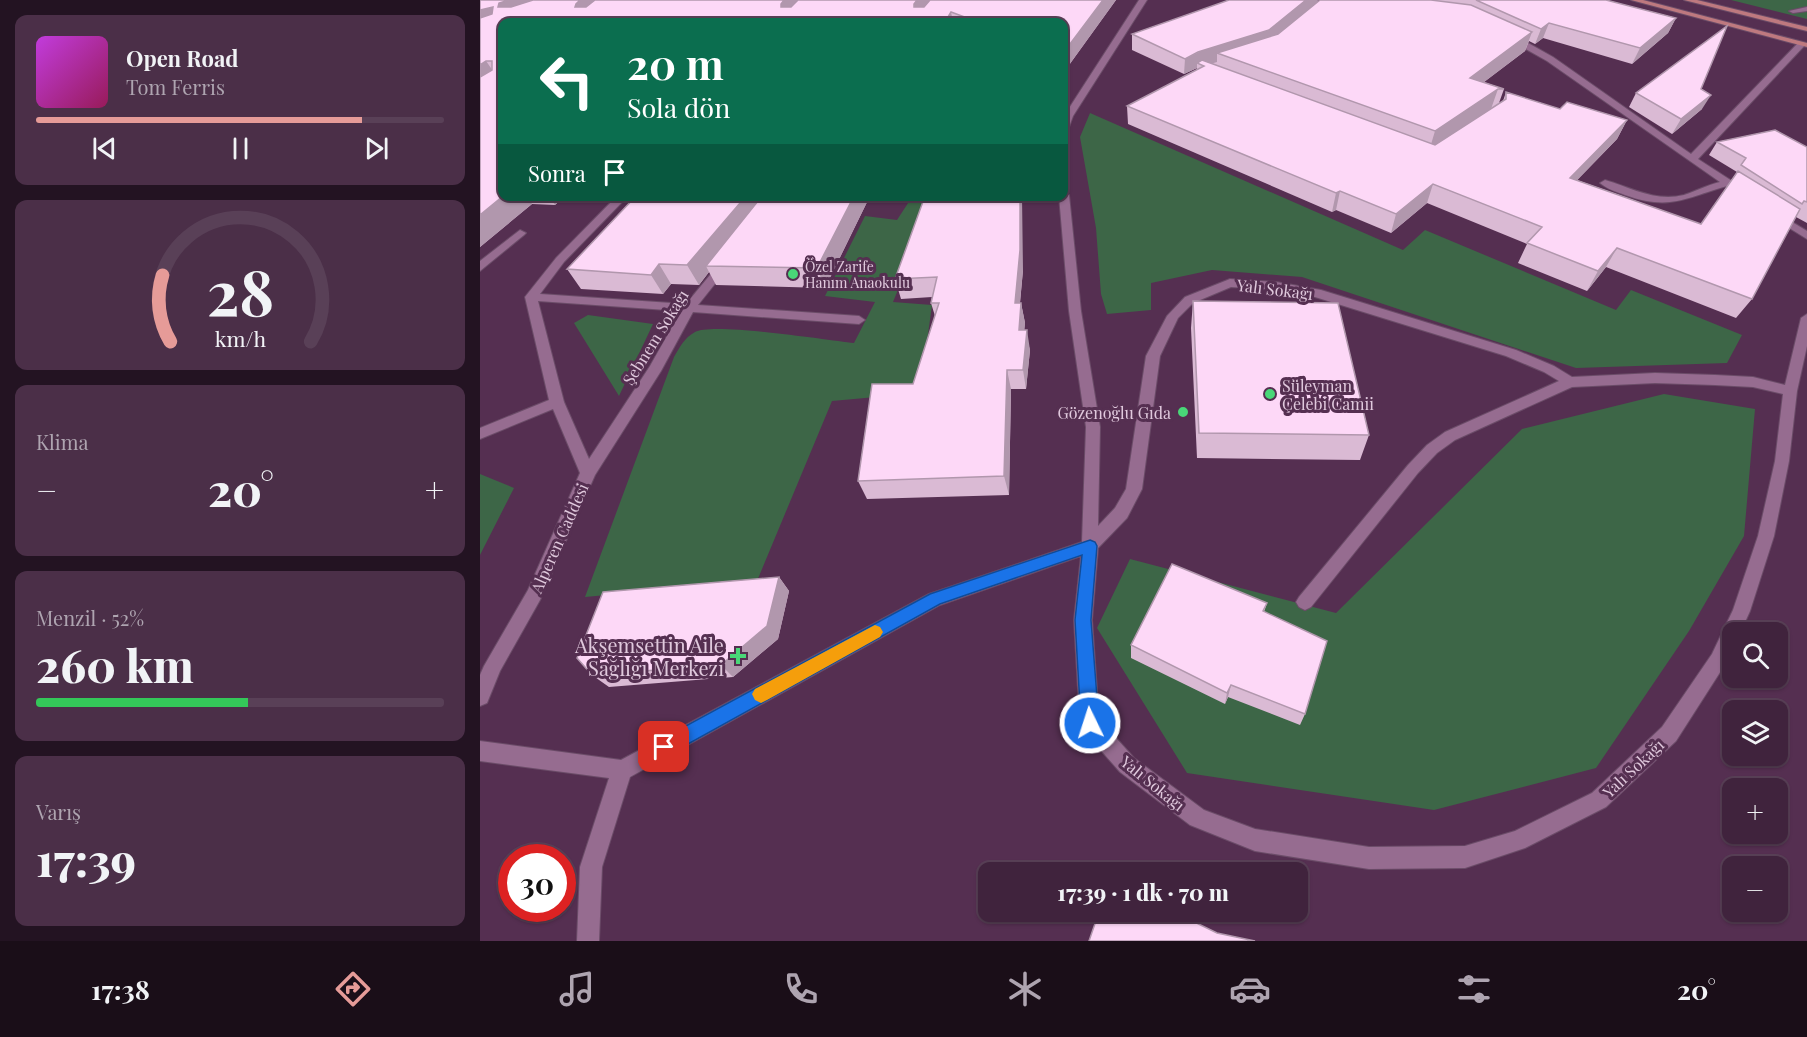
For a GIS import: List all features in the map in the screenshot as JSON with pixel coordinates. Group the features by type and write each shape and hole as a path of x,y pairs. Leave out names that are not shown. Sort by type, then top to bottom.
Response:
{"main road":[{"path":"1635,0 1805,45"},
{"path":"1688,0 1807,29"}],"street":[{"path":"1068,116 1143,0"},
{"path":"1793,11 1807,9"},
{"path":"1496,31 1550,59 1757,203"},
{"path":"1692,159 1805,45"},
{"path":"1605,183 1634,194 1666,201 1682,198 1711,186 1728,183"},
{"path":"531,297 560,260 618,201"},
{"path":"480,751 622,770 935,599 1090,546 1093,427 1075,310 1065,201"},
{"path":"1767,210 1807,236"},
{"path":"480,267 520,233"},
{"name":"Şebnem Sokağı","path":"588,473 656,368 689,308 734,252"},
{"name":"Yalı Sokağı","path":"1570,382 1549,369 1511,353 1317,293 1276,286 1230,283 1206,291 1189,300 1173,316 1153,356 1134,489 1122,513 1090,546 1083,620 1090,723 1127,765 1197,818 1255,840 1369,858 1465,856 1518,841 1599,800 1669,734 1718,660 1741,611 1766,536 1782,462 1790,391 1807,318"},
{"path":"531,297 859,320"},
{"name":"Alperen Caddesi","path":"480,697 493,666 534,595 588,473 557,402 531,297"},
{"path":"1305,602 1413,469 1432,449 1450,436 1570,382 1655,378 1715,380 1753,382 1790,391"},
{"path":"480,434 557,402"},
{"path":"588,941 591,867 622,770"}],"green space":[{"path":"1731,0 1807,0 1807,19"},
{"path":"1090,113 1403,250 1425,230 1616,310 1631,290 1742,335 1727,363 1576,368 1302,277 1212,270 1151,283 1151,310 1107,314 1101,294 1096,228 1080,137"},
{"path":"909,201 933,201 893,302 932,305 920,393 832,401 757,581 585,597 680,346 691,334 706,329 746,330 854,343 875,302 825,296 865,216 897,220"},
{"path":"588,315 653,324 619,396 574,323"},
{"path":"1664,394 1755,409 1744,536 1689,631 1596,768 1434,810 1187,773 1097,628 1130,559 1336,613 1522,429"},
{"path":"480,474 514,488 480,555"}],"building":[{"path":"480,0 509,0 499,3 498,7 511,7 533,0 580,0 575,7 586,7 595,0 784,0 781,7 791,7 798,0 917,0 914,7 924,7 930,0 1103,0 1068,47 1068,18 967,18 951,12 947,18 498,18 498,200 480,215 480,77 492,70 492,61 486,61 480,65 480,18 492,14 493,7 480,10"},
{"path":"1229,0 1306,0 1269,30 1198,52 1185,59 1132,34"},
{"path":"1320,0 1431,0 1471,5 1532,32 1470,78 1504,89 1498,89 1435,131 1217,53 1278,34"},
{"path":"1476,0 1606,0 1676,18 1640,48 1549,23 1541,29"},
{"path":"1727,26 1701,89 1711,95 1681,119 1636,93"},
{"path":"1202,60 1435,145 1506,99 1506,92 1560,109 1567,102 1627,120 1570,178 1701,224 1738,171 1800,209 1752,299 1617,248 1598,271 1527,243 1542,227 1433,184 1396,214 1340,191 1336,193 1127,106 1204,66 1197,63"},
{"path":"1775,130 1807,147 1807,202 1804,201 1802,204 1741,165 1746,158 1717,142"},
{"path":"631,201 742,201 687,265 659,264 651,275 567,269"},
{"path":"758,201 851,201 817,268 706,266"},
{"path":"923,201 1020,201 1020,250 1015,303 1021,303 1019,330 1027,330 1023,370 1007,370 1004,476 858,481 872,384 913,384 939,303 931,303 937,277 895,279"},
{"name":"Süleyman Çelebi Camii","path":"1193,301 1338,303 1369,435 1199,433"},
{"path":"1172,564 1267,603 1263,611 1327,641 1305,714 1231,685 1227,693 1131,645"},
{"path":"779,577 767,626 721,665 592,675 577,658 603,592"},
{"path":"1096,922 1194,922 1217,933 1255,941 1089,941"}],"slow traffic":[{"path":"761,694 875,632"}],"place":[{"name":"Özel Zarife Hanım Anaokulu","path":"793,274"},
{"name":"Süleyman Çelebi Camii","path":"1270,394"},
{"name":"Gözenoğlu Gıda","path":"1183,412"},
{"name":"Akşemsettin Aile Sağlığı Merkezi","path":"738,656"}],"route":[{"path":"664,747 935,599 1090,546 1083,620 1090,723"}]}
